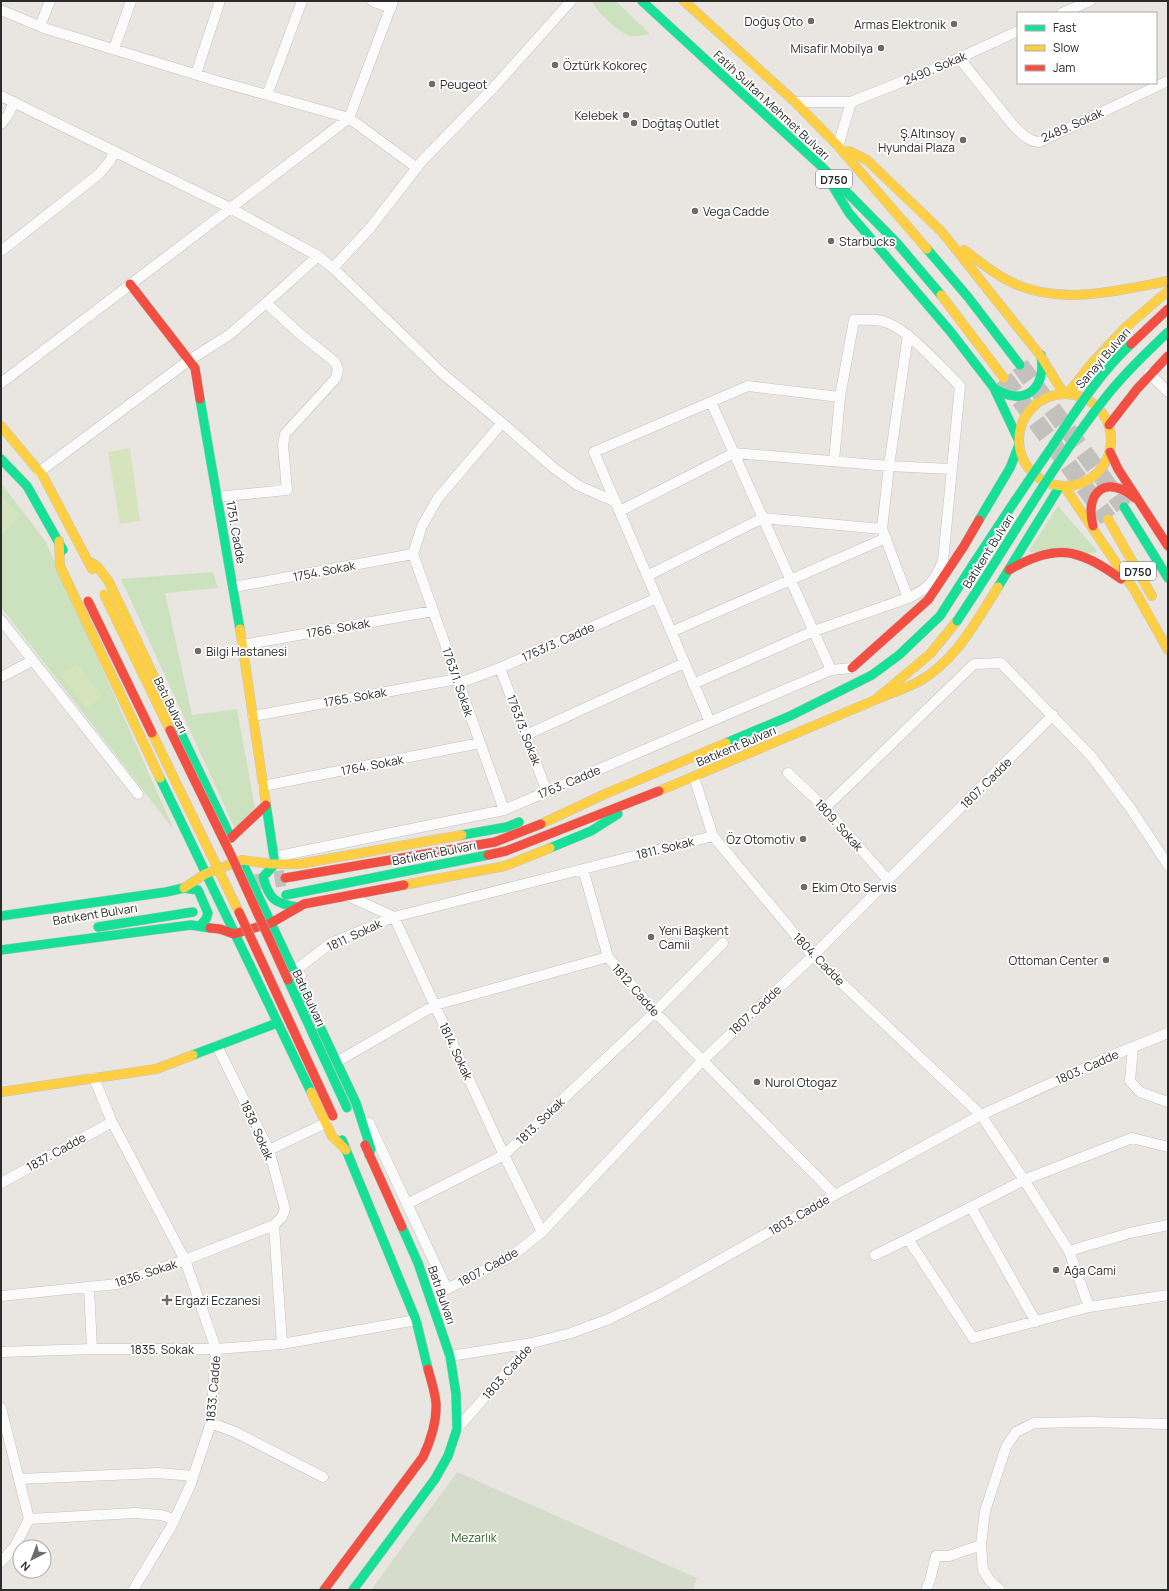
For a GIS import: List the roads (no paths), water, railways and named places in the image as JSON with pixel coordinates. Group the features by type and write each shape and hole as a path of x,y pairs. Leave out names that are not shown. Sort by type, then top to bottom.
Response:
{"main road":[{"name":"Fatih Sultan Mehmet Bulvarı","path":"642,1 820,166 897,243 953,310 1004,378"},
{"name":"Fatih Sultan Mehmet Bulvarı","path":"684,1 795,102 838,146 968,297 1020,366"},
{"name":"D750","path":"838,146 867,160 942,232 1040,355 1066,394"},
{"path":"820,166 849,213 946,325 994,388 1019,443 1023,460 1033,473 1048,484 1062,486 1078,484 1092,478 1104,466 1110,452 1112,438 1109,425 1101,411 1090,400 1079,396 1066,394 1052,395 1037,402 1026,414 1020,429 1019,443 1010,468 964,546 928,600 852,668"},
{"path":"942,232 981,263 1007,280 1033,291 1057,295 1098,293 1168,282"},
{"name":"1751. Cadde","path":"130,284 188,361 195,368 234,587 274,860"},
{"path":"1066,394 1126,327 1168,291"},
{"name":"Sanayi Bulvarı","path":"1063,429 1092,387 1121,353 1168,309"},
{"name":"Batıkent Bulvarı","path":"286,895 506,851 694,777 875,700 930,654 957,621 979,590 1046,480 1104,398 1132,366 1168,332"},
{"path":"994,388 1010,396 1029,394 1038,385 1042,374 1040,355"},
{"path":"1109,425 1136,388 1149,373 1168,356"},
{"path":"1097,358 1103,372 1109,379 1123,387 1136,388"},
{"name":"Batı Bulvarı","path":"1,426 39,472 87,560 231,855 418,1263 450,1356 456,1394 457,1429 448,1456 435,1479 353,1590"},
{"name":"Batıkent Bulvarı","path":"285,878 311,875 495,842 534,827 605,794 790,716 872,675 899,655 940,616 1010,507 1063,429"},
{"path":"1110,452 1118,469 1168,546"},
{"path":"1,459 27,486 59,541 68,561"},
{"path":"1062,486 1100,538 1135,591 1168,650"},
{"path":"875,700 918,682 949,659 970,631 1005,573 1062,486"},
{"path":"1100,538 1092,524 1088,512 1091,499 1098,491 1106,487 1119,487 1131,494 1144,508"},
{"name":"D750","path":"1124,507 1168,578"},
{"name":"D750","path":"1108,519 1158,607"},
{"path":"59,541 60,566 204,874 277,1022 346,1150 416,1320 436,1402 435,1423 430,1443 423,1456 324,1590"},
{"path":"1005,573 1023,560 1046,552 1071,552 1105,566 1135,591"},
{"path":"87,560 97,566 109,582 232,838 356,1103 371,1149 369,1155"},
{"path":"86,598 216,862 329,1120"},
{"path":"852,668 871,665 899,655"},
{"path":"549,810 584,796 605,794"},
{"path":"1,950 191,925 220,929 234,934 271,923 304,904 505,866 591,831 644,797"},
{"path":"232,838 266,805"},
{"path":"186,891 204,874 242,860 274,860 300,864 507,827 528,818"},
{"path":"274,860 263,877 271,898 279,905 298,907"},
{"path":"1,916 166,892 198,890 208,913 206,919 200,926"},
{"name":"Batıkent Bulvarı","path":"1,922 53,916 186,891"},
{"name":"Batıkent Bulvarı","path":"90,928 193,912"},
{"path":"1,1092 156,1069 277,1022"}],"street":[{"path":"40,26 50,1"},
{"path":"114,49 131,1"},
{"path":"196,74 220,1"},
{"path":"267,95 302,1"},
{"path":"1,383 349,118 392,5 372,1"},
{"path":"333,268 370,228 417,168 496,85 571,1"},
{"path":"1064,12 1090,1"},
{"path":"1,10 40,26 114,49 349,118 417,168"},
{"name":"2490. Sokak","path":"795,102 851,102 959,58 1017,31"},
{"name":"2489. Sokak","path":"959,58 1012,124 1020,133 1033,142 1039,142 1168,81"},
{"path":"1,96 230,208 318,256 333,268 443,374 555,469 579,486 618,507"},
{"path":"1,124 8,115 14,102"},
{"path":"838,146 851,102"},
{"path":"1,251 99,174 110,161 114,151"},
{"path":"39,472 188,361 229,335 318,256"},
{"path":"217,498 287,490 283,444 285,434 338,376 338,369 335,362 266,303"},
{"path":"693,684 814,631 908,598 920,592 936,577 942,561 960,386 908,335 887,322 854,320 840,397 834,460"},
{"path":"908,335 889,466 884,534 908,598"},
{"path":"1149,373 1168,392"},
{"path":"710,722 594,452 748,386 840,397"},
{"path":"711,402 831,670"},
{"path":"413,554 422,526 438,498 502,423"},
{"path":"618,507 734,453 834,460 889,466 951,469"},
{"path":"647,576 763,518 884,534"},
{"path":"671,632 791,579 884,534"},
{"name":"1754. Sokak","path":"234,587 413,554"},
{"name":"1763/1. Sokak","path":"413,554 504,810"},
{"name":"1763/3. Cadde","path":"458,681 500,668 657,598"},
{"name":"1766. Sokak","path":"242,645 433,611"},
{"path":"1,620 138,794"},
{"path":"1,677 32,661"},
{"path":"526,735 684,663"},
{"path":"825,808 974,664 1001,663 1092,757 1131,809 1168,865"},
{"name":"1763/3. Sokak","path":"500,668 547,792"},
{"name":"1763. Cadde","path":"274,860 504,810 831,670 852,668"},
{"name":"1765. Sokak","path":"253,716 458,681"},
{"name":"1807. Cadde","path":"447,1289 512,1256 542,1232 702,1061 813,956 1053,715"},
{"name":"1764. Sokak","path":"263,786 480,743"},
{"name":"1809. Sokak","path":"788,773 825,808 888,880"},
{"name":"1804. Cadde","path":"694,777 713,836 813,956 981,1115 1069,1251 1089,1307"},
{"name":"1811. Sokak","path":"447,1289 297,969 331,943 394,917 713,836"},
{"path":"583,869 608,957"},
{"path":"346,896 394,917"},
{"name":"1814. Sokak","path":"394,917 504,1155 542,1232"},
{"name":"1813. Sokak","path":"407,1204 504,1155 654,1012 722,943"},
{"name":"1812. Cadde","path":"340,1060 435,1005 608,957 654,1012 835,1195"},
{"name":"1803. Cadde","path":"457,1429 532,1343 571,1333 609,1319 661,1293 981,1115 1133,1047 1168,1033"},
{"name":"1838. Sokak","path":"217,1046 269,1150 285,1210 282,1217"},
{"path":"1133,1047 1130,1081 1140,1092 1168,1102"},
{"name":"1833. Cadde","path":"94,1078 112,1122 185,1260 216,1349 211,1423 193,1476 174,1519 133,1590"},
{"path":"269,1150 329,1120"},
{"name":"1837. Cadde","path":"1,1183 112,1122"},
{"path":"875,1256 1024,1180 1132,1138 1168,1147"},
{"path":"971,1207 1036,1322"},
{"name":"1836. Sokak","path":"1,1296 117,1284 185,1260 274,1225 282,1217"},
{"path":"274,1225 282,1344"},
{"path":"1069,1251 1130,1232 1168,1225"},
{"path":"908,1238 973,1338 1089,1307 1168,1294"},
{"path":"89,1288 92,1349"},
{"name":"1835. Sokak","path":"1,1352 92,1349 216,1349 282,1344 416,1320"},
{"path":"450,1356 532,1343"},
{"path":"1,1408 29,1519 15,1546 1,1562"},
{"path":"1000,1590 990,1581 983,1570 981,1545 985,1511 1006,1447 1016,1432 1034,1423 1089,1422 1168,1424"},
{"path":"211,1423 234,1432 323,1477"},
{"path":"19,1479 158,1473 193,1476"},
{"path":"29,1519 136,1513 174,1519"},
{"path":"926,1590 936,1556 949,1556 981,1545"}],"tunnel":[{"path":"1020,365 1124,507"},
{"path":"1004,378 1108,519"},
{"path":"251,883 285,878"}],"place":[{"name":"Doğuş Oto","path":"811,21"},
{"name":"Armas Elektronik","path":"954,24"},
{"name":"Misafir Mobilya","path":"881,48"},
{"name":"Öztürk Kokoreç","path":"555,65"},
{"name":"Peugeot","path":"432,84"},
{"name":"Kelebek","path":"626,115"},
{"name":"Doğtaş Outlet","path":"634,123"},
{"name":"Ş.Altınsoy Hyundai Plaza","path":"963,140"},
{"name":"Vega Cadde","path":"695,211"},
{"name":"Starbucks","path":"831,241"},
{"name":"Bilgi Hastanesi","path":"198,651"},
{"name":"Öz Otomotiv","path":"803,839"},
{"name":"Ekim Oto Servis","path":"804,887"},
{"name":"Yeni Başkent Camii","path":"651,937"},
{"name":"Ottoman Center","path":"1106,960"},
{"name":"Nurol Otogaz","path":"757,1082"},
{"name":"Ağa Cami","path":"1056,1270"},
{"name":"Ergazi Eczanesi","path":"167,1300"}],"park label":[{"name":"Mezarlık","path":"474,1537"}]}
